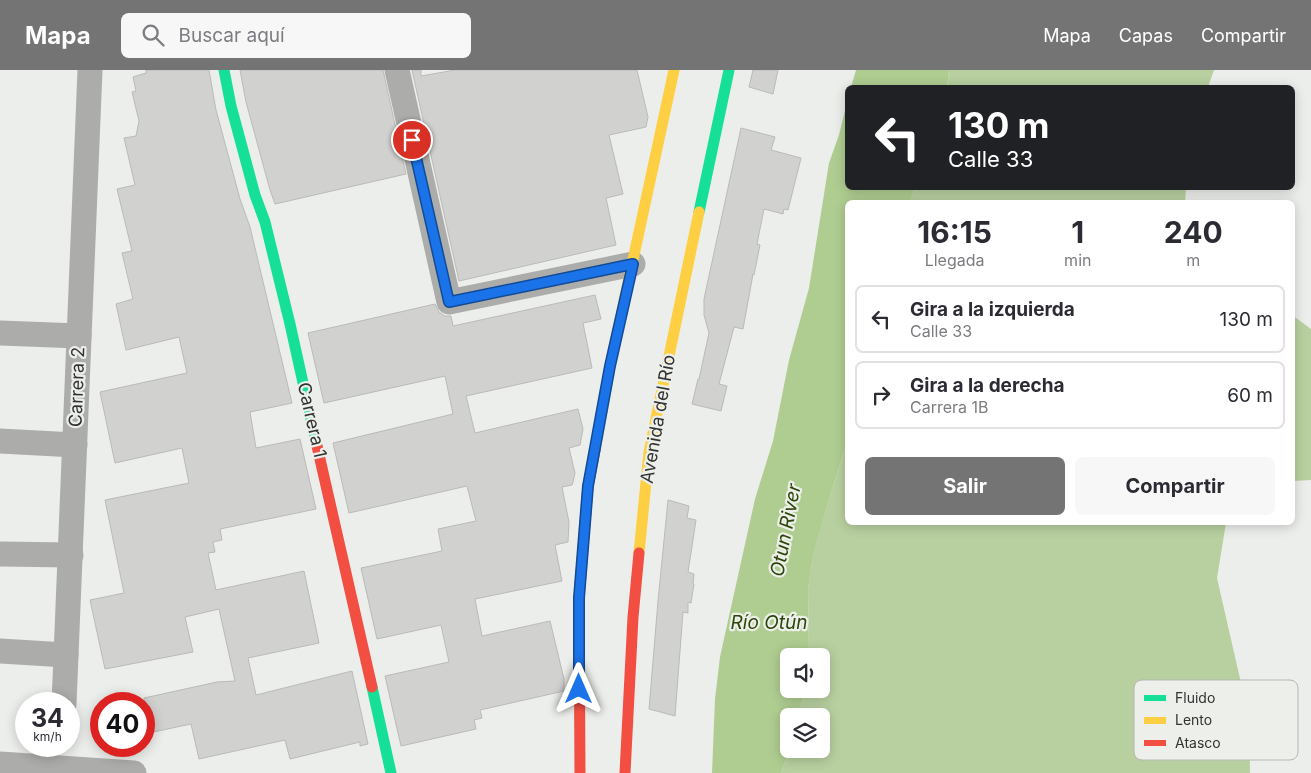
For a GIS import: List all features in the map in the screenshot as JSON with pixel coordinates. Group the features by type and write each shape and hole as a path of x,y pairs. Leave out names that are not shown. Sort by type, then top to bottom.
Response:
{"street":[{"name":"Carrera 2","path":"64,692 90,70"},
{"name":"Carrera 1","path":"224,70 290,324 391,773"},
{"path":"397,70 449,302 633,264"},
{"path":"580,773 579,598 588,486 610,366 674,70"},
{"name":"Avenida del Río","path":"625,773 633,616 649,452 729,70"},
{"path":"0,332 79,336"},
{"path":"0,441 75,445"},
{"path":"0,554 71,555"},
{"path":"0,651 66,655"},
{"path":"0,764 61,762 134,773"}],"shaded area":[{"path":"949,70 1214,70 1209,85 947,85"},
{"path":"914,190 1186,190 1185,200 911,200"},
{"path":"1295,317 1311,329 1311,480 1295,481"},
{"path":"845,448 845,525 1226,525 1217,578 1240,680 1134,680 1134,760 1250,760 1250,773 781,773 787,758 830,758 830,708 801,708 803,698 830,698 830,648 809,648 808,588 814,550"}],"water":[{"path":"856,70 949,70 947,85 852,85"},
{"name":"Río Otún","path":"845,110 845,190 914,190 911,200 845,200 845,448 814,551 808,588 809,648 780,648 780,698 803,698 801,708 780,708 780,758 787,758 781,773 712,773 715,699 720,657 755,499 773,441 789,360 809,288 829,163"}],"building":[{"path":"146,70 209,70 216,110 240,199 250,227 292,403 250,412 256,448 300,439 316,509 220,529 222,540 213,542 215,552 208,553 216,590 304,571 319,643 248,658 256,695 352,671 368,744 360,746 360,742 290,759 285,740 199,759 191,724 155,732 155,696 217,682 235,681 219,609 185,617 193,652 105,669 90,600 124,593 105,500 189,483 182,448 115,463 100,392 187,373 179,337 126,350 116,304 133,299 122,253 132,251 117,189 135,185 124,138 136,136 139,121 132,92 136,91 133,77 146,73"},
{"path":"240,70 383,70 406,174 275,204 246,102"},
{"path":"412,70 421,70 421,76 455,70 637,70 648,117 646,127 609,135 623,194 606,198 616,245 459,281"},
{"path":"753,70 778,70 773,94 749,87"},
{"path":"741,128 775,137 771,150 801,158 788,210 784,209 783,214 764,209 757,244 760,245 743,329 734,327 719,384 727,386 721,411 692,404 709,333 704,315 704,299"},
{"path":"595,295 601,319 583,323 592,368 466,396 475,433 578,409 583,429 580,445 569,448 575,473 572,485 562,487 569,522 568,542 555,545 562,581 475,599 482,636 550,621 564,679 564,691 480,710 482,718 474,720 476,729 401,746 385,676 449,662 441,625 377,639 361,568 442,551 438,529 476,521 467,486 349,513 333,443 453,414 445,376 324,403 308,333 435,304 439,312 445,316 451,316 453,326"},
{"path":"668,500 689,506 687,518 696,520 688,572 694,574 694,584 691,603 688,602 688,613 683,612 675,716 649,709"}],"traffic: fast":[{"path":"224,70 231,106 255,195 265,222 317,446"},
{"path":"699,212 729,70"},
{"path":"372,687 391,773"}],"traffic: slow":[{"path":"595,450 610,366 674,70"},
{"path":"639,553 649,452 699,212"}],"traffic: jam":[{"path":"317,446 372,687"},
{"path":"580,773 579,598 588,486 595,450"},
{"path":"625,773 633,617 639,553"}],"route":[{"path":"412,140 449,302 633,264 610,366 588,486 579,598 579,689"}],"water label":[{"name":"Otun River","path":"785,530"}]}
